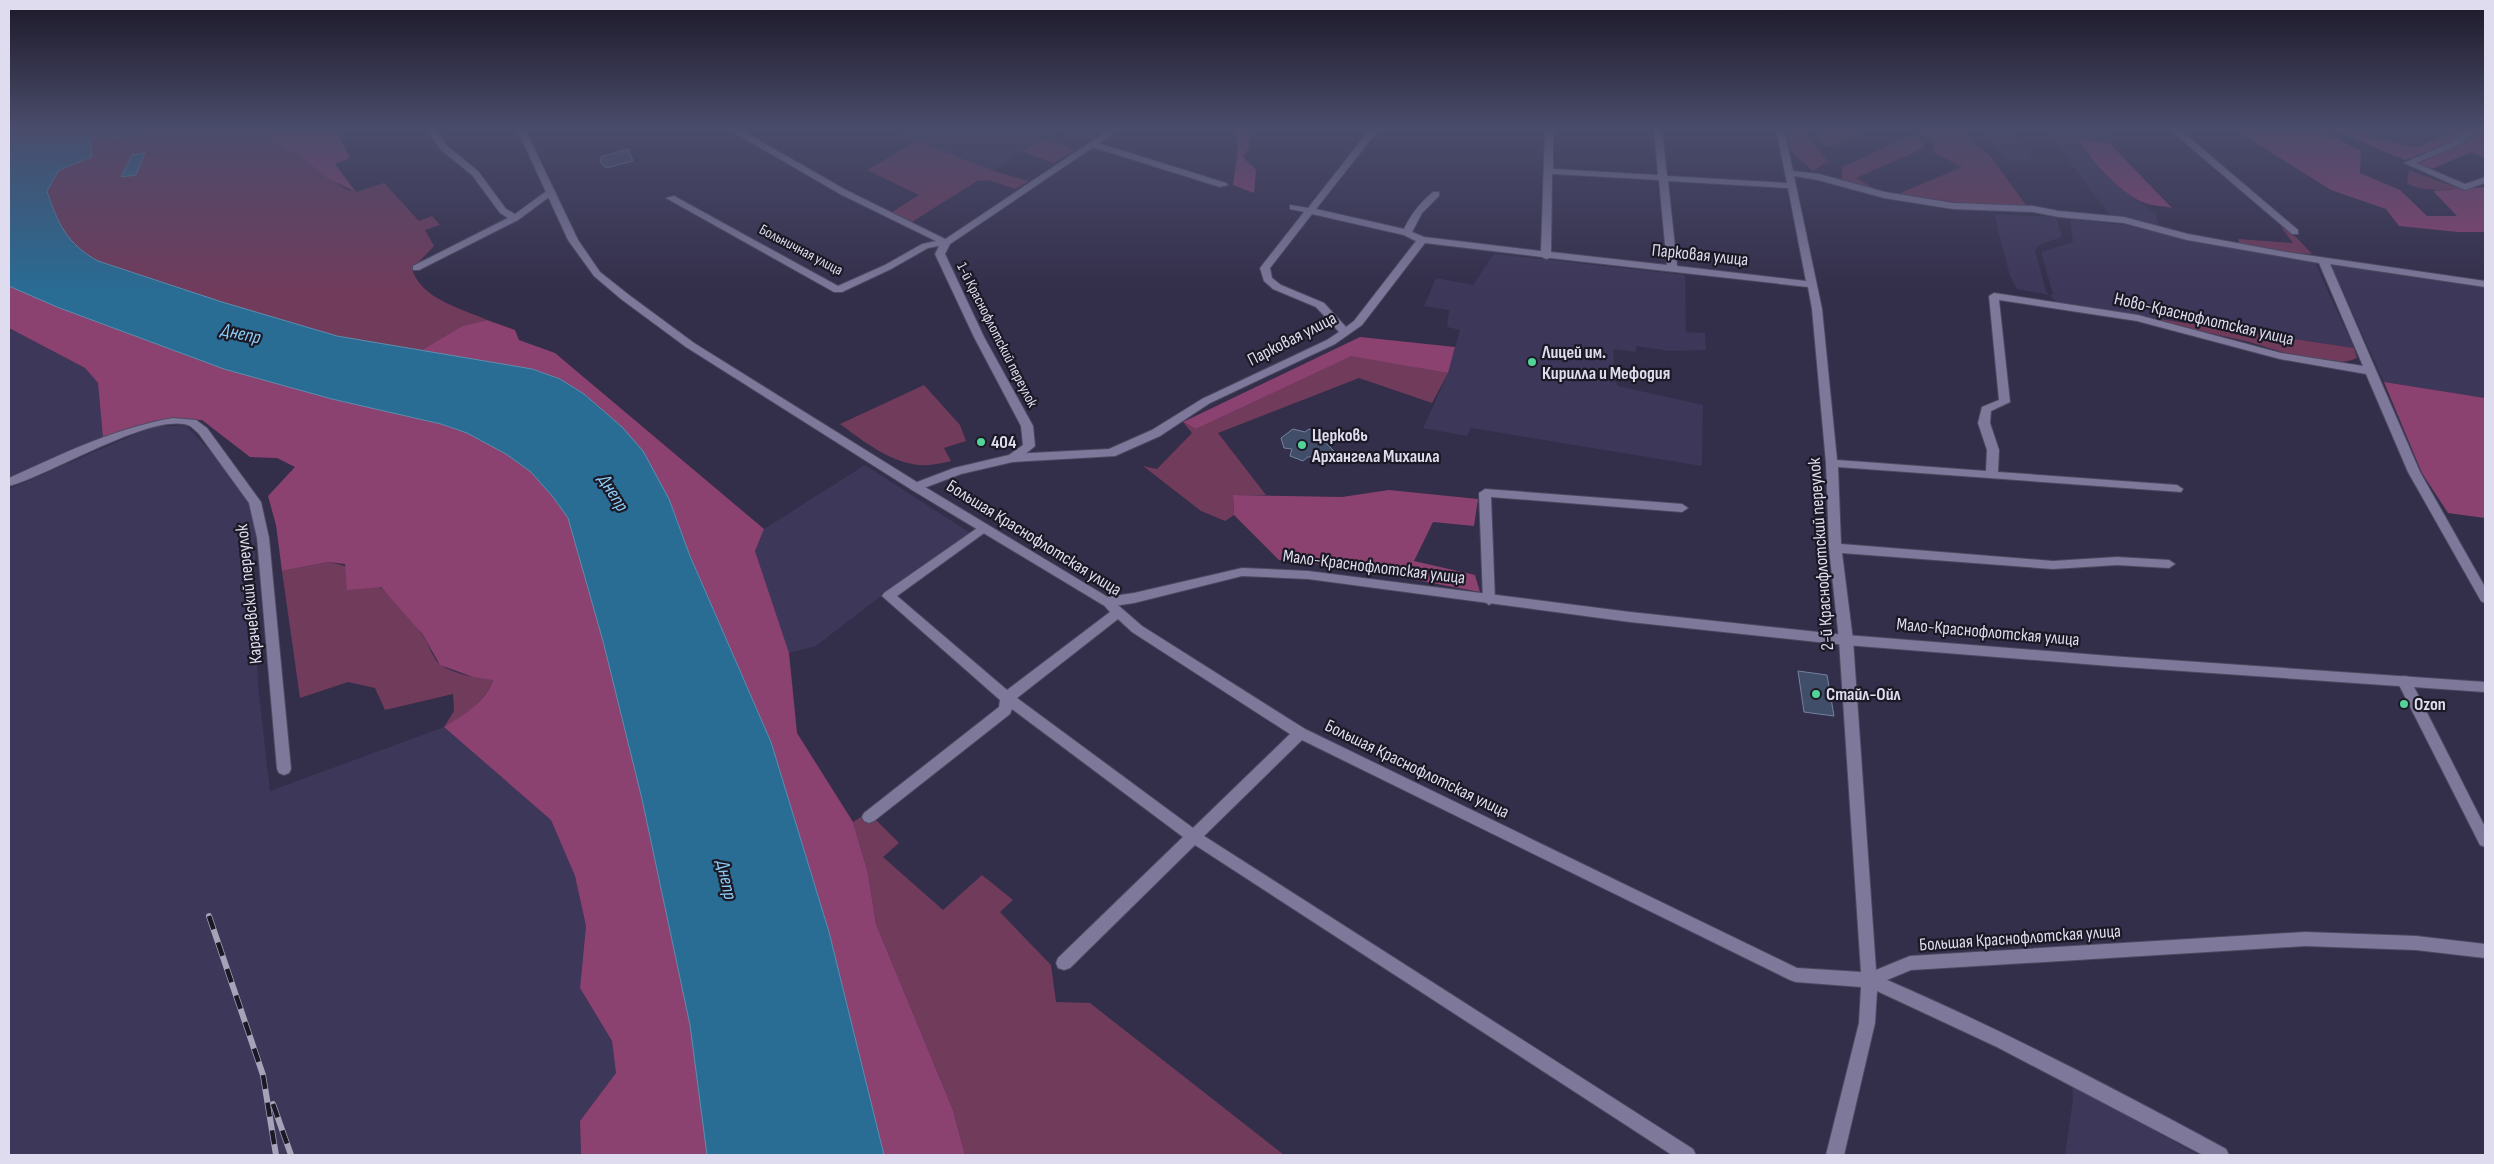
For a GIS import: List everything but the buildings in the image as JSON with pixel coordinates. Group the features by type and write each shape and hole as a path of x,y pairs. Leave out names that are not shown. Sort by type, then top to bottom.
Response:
{"street":[{"path":"483,183 503,211 515,218"},
{"name":"Большая Краснофлотская улица","path":"547,183 573,240 598,274 625,297 690,345 916,487 1113,607 1137,629 1300,733 1796,975 1869,980 1910,963 2305,939 2416,943 2485,951"},
{"path":"828,183 946,242"},
{"name":"1-й Краснофлотский переулок","path":"1013,458 1029,446 1027,426 946,270 940,254 946,242 1035,183"},
{"path":"1218,183 1223,185"},
{"path":"1332,183 1265,268 1267,279 1277,287 1320,305 1345,332"},
{"path":"1546,256 1548,183"},
{"path":"1662,183 1672,270"},
{"path":"1743,183 1793,186"},
{"path":"1842,183 1884,195 1953,206 2033,209 2059,214 2124,220 2187,237 2323,260 2485,284"},
{"path":"2239,183 2294,232"},
{"path":"2456,183 2465,187 2476,183"},
{"name":"2-й Краснофлотский переулок","path":"1793,186 1817,309 1832,463 1836,548 1846,640 1869,980 1867,1023 1836,1155"},
{"path":"416,268 515,218 551,192"},
{"path":"1407,233 1412,220 1424,203 1436,194"},
{"name":"Больничная улица","path":"671,198 838,290 888,267 925,246 946,242"},
{"path":"1293,207 1407,233 1422,240"},
{"name":"Парковая улица","path":"916,487 958,471 1013,458 1111,453 1126,448 1156,433 1206,401 1331,342 1358,323 1422,240 1546,256 1812,285"},
{"path":"2323,260 2414,472 2485,598"},
{"name":"Ново-Краснофлотская улица","path":"1992,475 1993,450 1984,423 1986,409 2005,402 1994,296 2138,318 2280,356 2371,371"},
{"name":"Карачевский переулок","path":"9,482 143,428 170,422 192,422 203,431 255,502 264,538 284,769"},
{"path":"1832,463 2177,489"},
{"name":"Мало-Краснофлотская улица","path":"1489,600 1485,494 1583,498 1682,508"},
{"path":"983,528 888,596 1007,698 1193,836 1687,1155"},
{"path":"1836,548 2053,565 2117,561 2169,564"},
{"name":"Мало-Краснофлотская улица","path":"1113,607 1134,598 1242,572 1308,574 1489,600 1708,627 2110,661 2485,687"},
{"path":"870,817 1005,710 1007,698 1113,607"},
{"path":"2404,681 2485,841"},
{"path":"1064,963 1300,733"},
{"path":"1869,980 1928,1005 2120,1101 2220,1155"}],"shaded area":[{"path":"51,183 336,183 356,192 384,183 419,221 432,216 440,225 425,230 434,246 412,269 417,279 424,288 443,301 487,320 462,326 420,351 337,336 222,302 98,261 78,247 65,232 47,191"},
{"path":"337,183 349,183 356,192"},
{"path":"895,183 973,183 912,222 892,212 919,195"},
{"path":"999,183 1025,183 1015,189"},
{"path":"1233,183 1255,183 1254,193 1233,185"},
{"path":"1850,183 1865,183 1884,194"},
{"path":"1923,183 2010,183 2026,205 1962,203 1898,194"},
{"path":"2086,183 2117,183 2156,214 2159,228 2111,217"},
{"path":"2115,183 2148,183 2172,208 2145,203 2136,199"},
{"path":"2320,183 2384,183 2400,190 2427,216 2457,216 2433,191 2485,187 2485,232 2458,232 2399,226 2386,209 2331,190"},
{"path":"2408,183 2445,183 2461,189 2433,190"},
{"path":"1994,214 2056,217 2062,237 2039,245 2035,251 2046,291 2049,295 2017,289 2010,276"},
{"path":"2070,219 2133,226 2196,242 2315,263 2354,348 2058,303 2049,295 2053,294 2041,252 2073,242"},
{"path":"2281,227 2296,237 2312,254 2290,253 2239,243 2238,239 2293,243"},
{"name":"Лицей им. Кирилла и Мефодия","path":"1494,254 1685,275 1686,332 1705,333 1706,350 1669,351 1636,346 1636,352 1613,349 1615,381 1618,386 1703,405 1702,466 1471,428 1467,436 1423,428 1448,373 1460,330 1447,327 1449,310 1424,306 1436,278 1473,285"},
{"path":"2330,263 2485,286 2485,398 2384,382"},
{"path":"9,286 57,307 224,369 332,399 441,424 467,433 506,454 531,472 553,497 568,518 603,641 642,799 690,1025 707,1155 581,1155 580,1121 616,1073 612,1041 580,988 586,926 575,876 551,820 444,727 466,713 479,701 490,688 493,680 473,677 440,665 423,635 381,587 347,590 345,564 328,562 282,571 276,525 268,496 295,467 277,458 250,457 202,420 168,419 103,438 98,383 85,368 9,328"},
{"path":"2153,318 2354,348 2357,358 2332,362 2318,361 2249,342 2166,324"},
{"path":"487,320 515,330 519,340 555,353 764,529 755,551 789,653 797,733 853,822 868,873 876,924 953,1110 965,1155 884,1155 829,932 771,742 690,556 669,499 622,427 584,394 560,379 532,369 420,351 462,326"},
{"path":"9,328 85,368 98,383 103,438 9,477"},
{"path":"1360,337 1455,347 1448,373 1351,356 1196,429 1183,422"},
{"path":"1351,355 1448,373 1432,403 1359,378 1218,433 1266,495 1233,495 1234,515 1225,521 1201,511 1143,466 1157,469 1192,433 1183,422 1196,429"},
{"path":"2384,382 2485,398 2485,518 2448,513 2422,473"},
{"path":"924,385 960,425 966,441 944,448 951,461 924,465 898,460 878,450 840,424"},
{"path":"186,425 253,498 257,513 254,579 258,685 270,791 444,727 551,820 575,876 586,926 580,988 612,1041 616,1073 580,1121 581,1155 9,1155 9,489 152,427"},
{"path":"865,465 972,534 877,599 816,646 789,653 755,551 764,529"},
{"path":"1389,490 1478,499 1474,526 1433,522 1414,561 1475,575 1480,592 1352,568 1279,560 1234,515 1233,495 1342,497"},
{"path":"328,562 357,571 370,579 394,600 425,639 438,663 460,674 493,679 480,701 466,713 444,727 454,711 453,694 385,710 375,688 348,682 300,698 282,571"},
{"path":"864,815 874,818 899,843 883,857 943,910 982,875 1013,900 1000,912 1051,965 1056,1002 1090,1003 1284,1155 965,1155 953,1110 876,924 868,873 853,822"},
{"path":"2072,1085 2198,1155 2065,1155 2073,1099"}],"water":[{"name":"Днепр","path":"9,183 51,183 47,191 55,213 65,232 78,248 98,261 222,302 337,336 532,369 560,379 584,394 622,427 643,451 669,499 690,556 771,742 829,932 884,1155 707,1155 690,1025 642,799 603,641 568,518 531,472 506,454 467,433 441,424 332,399 224,369 57,307 9,286"}],"railway":[{"path":"209,916 263,1075 276,1155"},
{"path":"273,1104 291,1155"}],"place":[{"name":"Лицей им. Кирилла и Мефодия","path":"1532,362"},
{"name":"404","path":"981,442"},
{"name":"Церковь Архангела Михаила","path":"1302,445"},
{"name":"Стайл-Ойл","path":"1816,694"},
{"name":"Ozon","path":"2404,704"}]}
